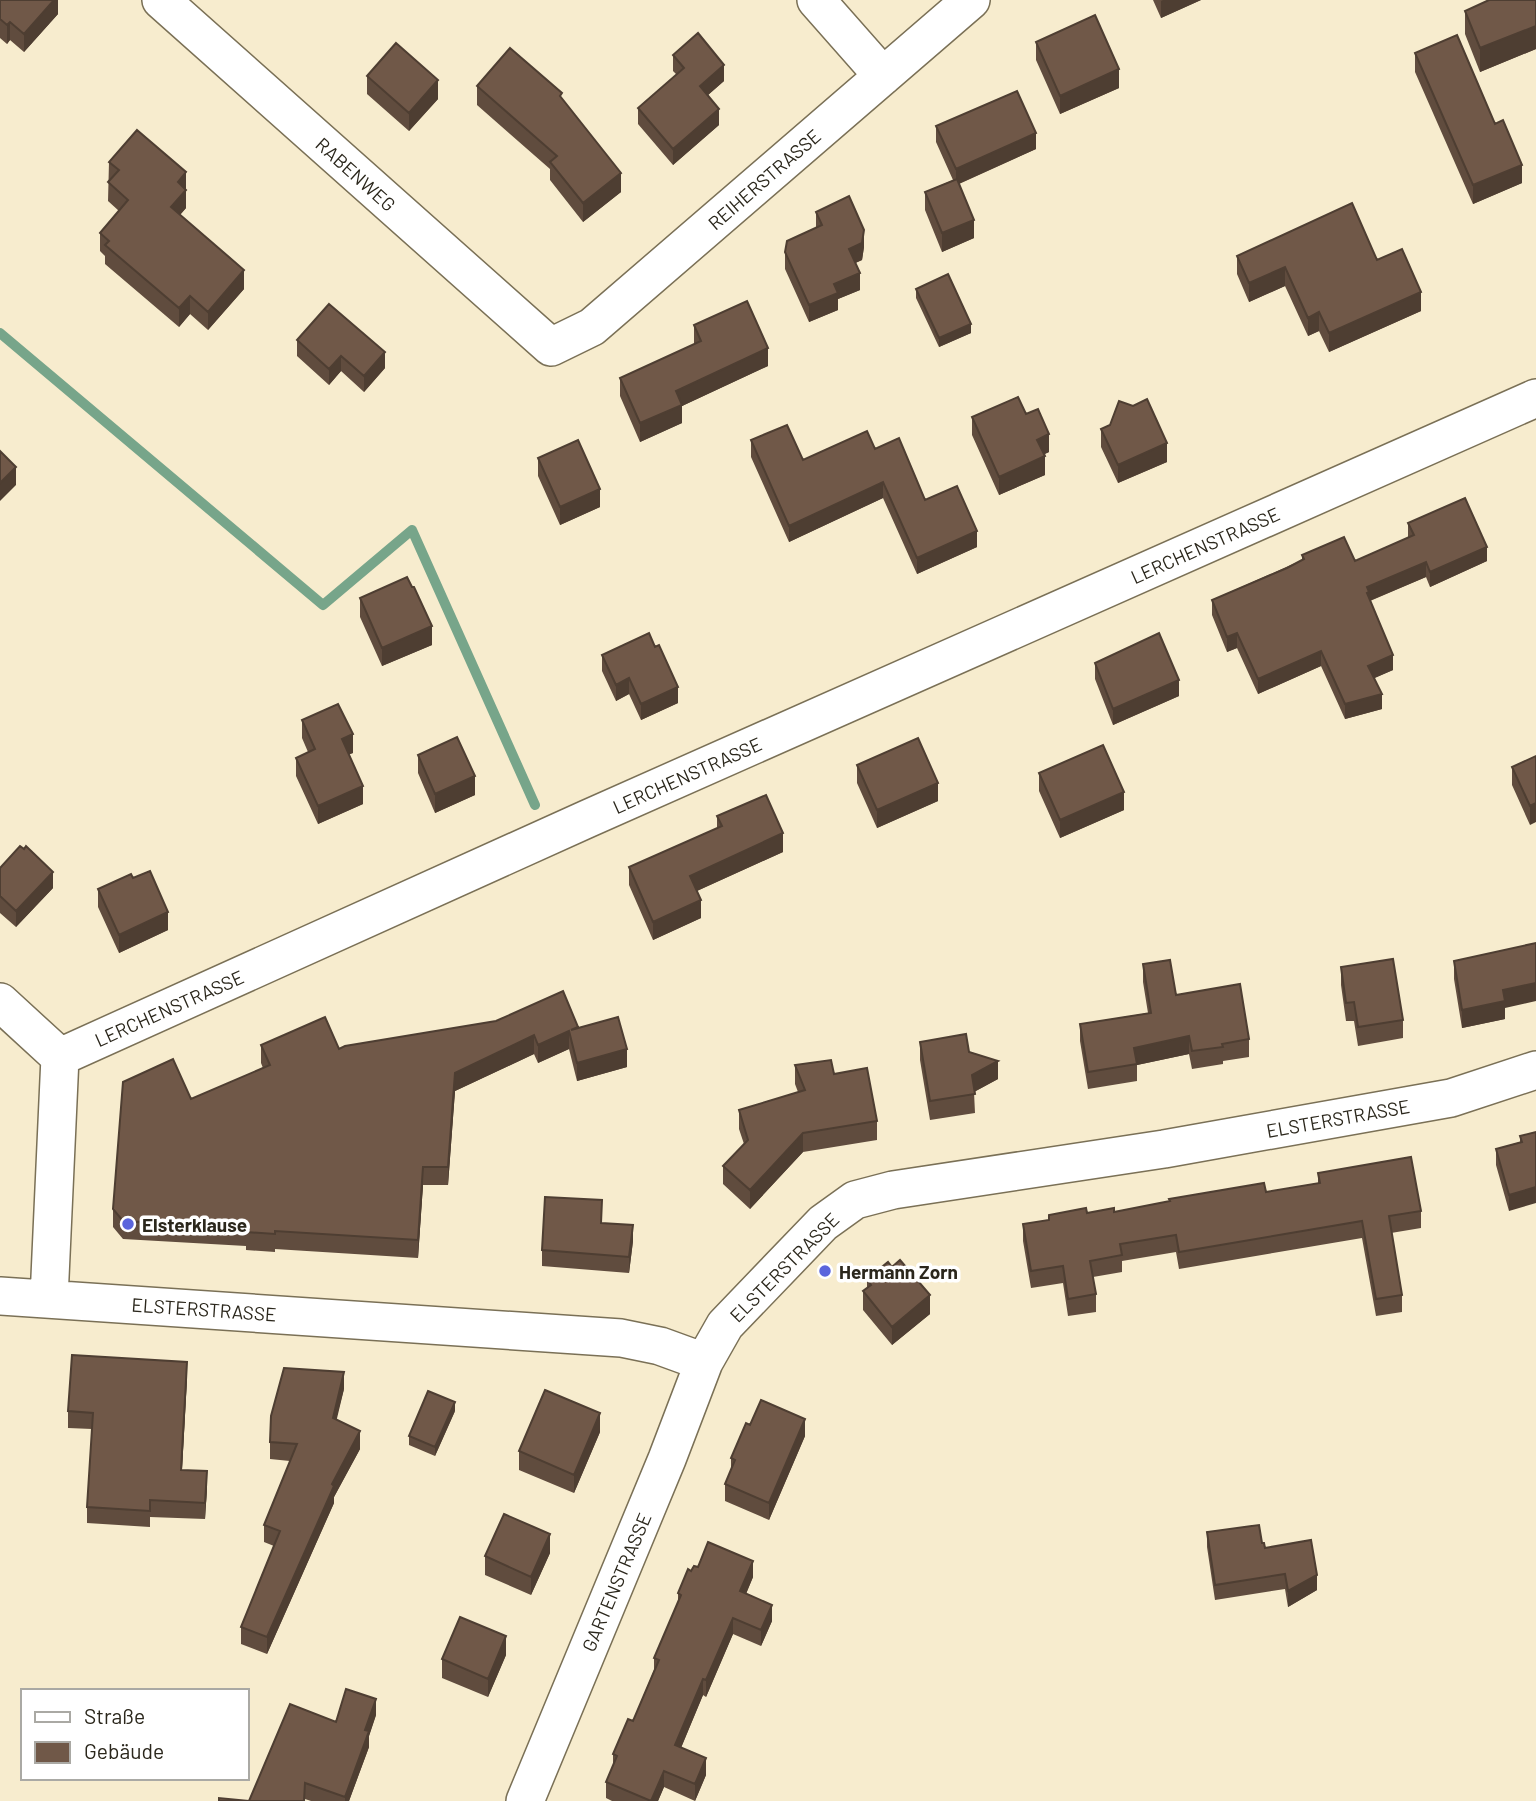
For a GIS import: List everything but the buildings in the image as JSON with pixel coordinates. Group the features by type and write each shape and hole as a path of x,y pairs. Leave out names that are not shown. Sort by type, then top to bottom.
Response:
{"street":[{"name":"RABENWEG","path":"160,0 551,347"},
{"path":"816,0 891,69"},
{"path":"839,0 891,69"},
{"name":"REIHERSTRASSE","path":"551,347 592,327 971,0"},
{"name":"LERCHENSTRASSE","path":"60,1057 587,819 1536,398"},
{"path":"0,1002 60,1057 49,1299"},
{"name":"ELSTERSTRASSE","path":"0,1296 621,1338 660,1346 704,1362 725,1325 823,1223 855,1200 893,1190 1164,1149 1451,1098 1536,1070"},
{"name":"GARTENSTRASSE","path":"525,1801 667,1459 704,1362"}],"waterway":[{"path":"0,333 323,605 412,530 535,805"}],"place":[{"name":"Elsterklause","path":"128,1224"},
{"name":"Hermann Zorn","path":"825,1271"}]}
